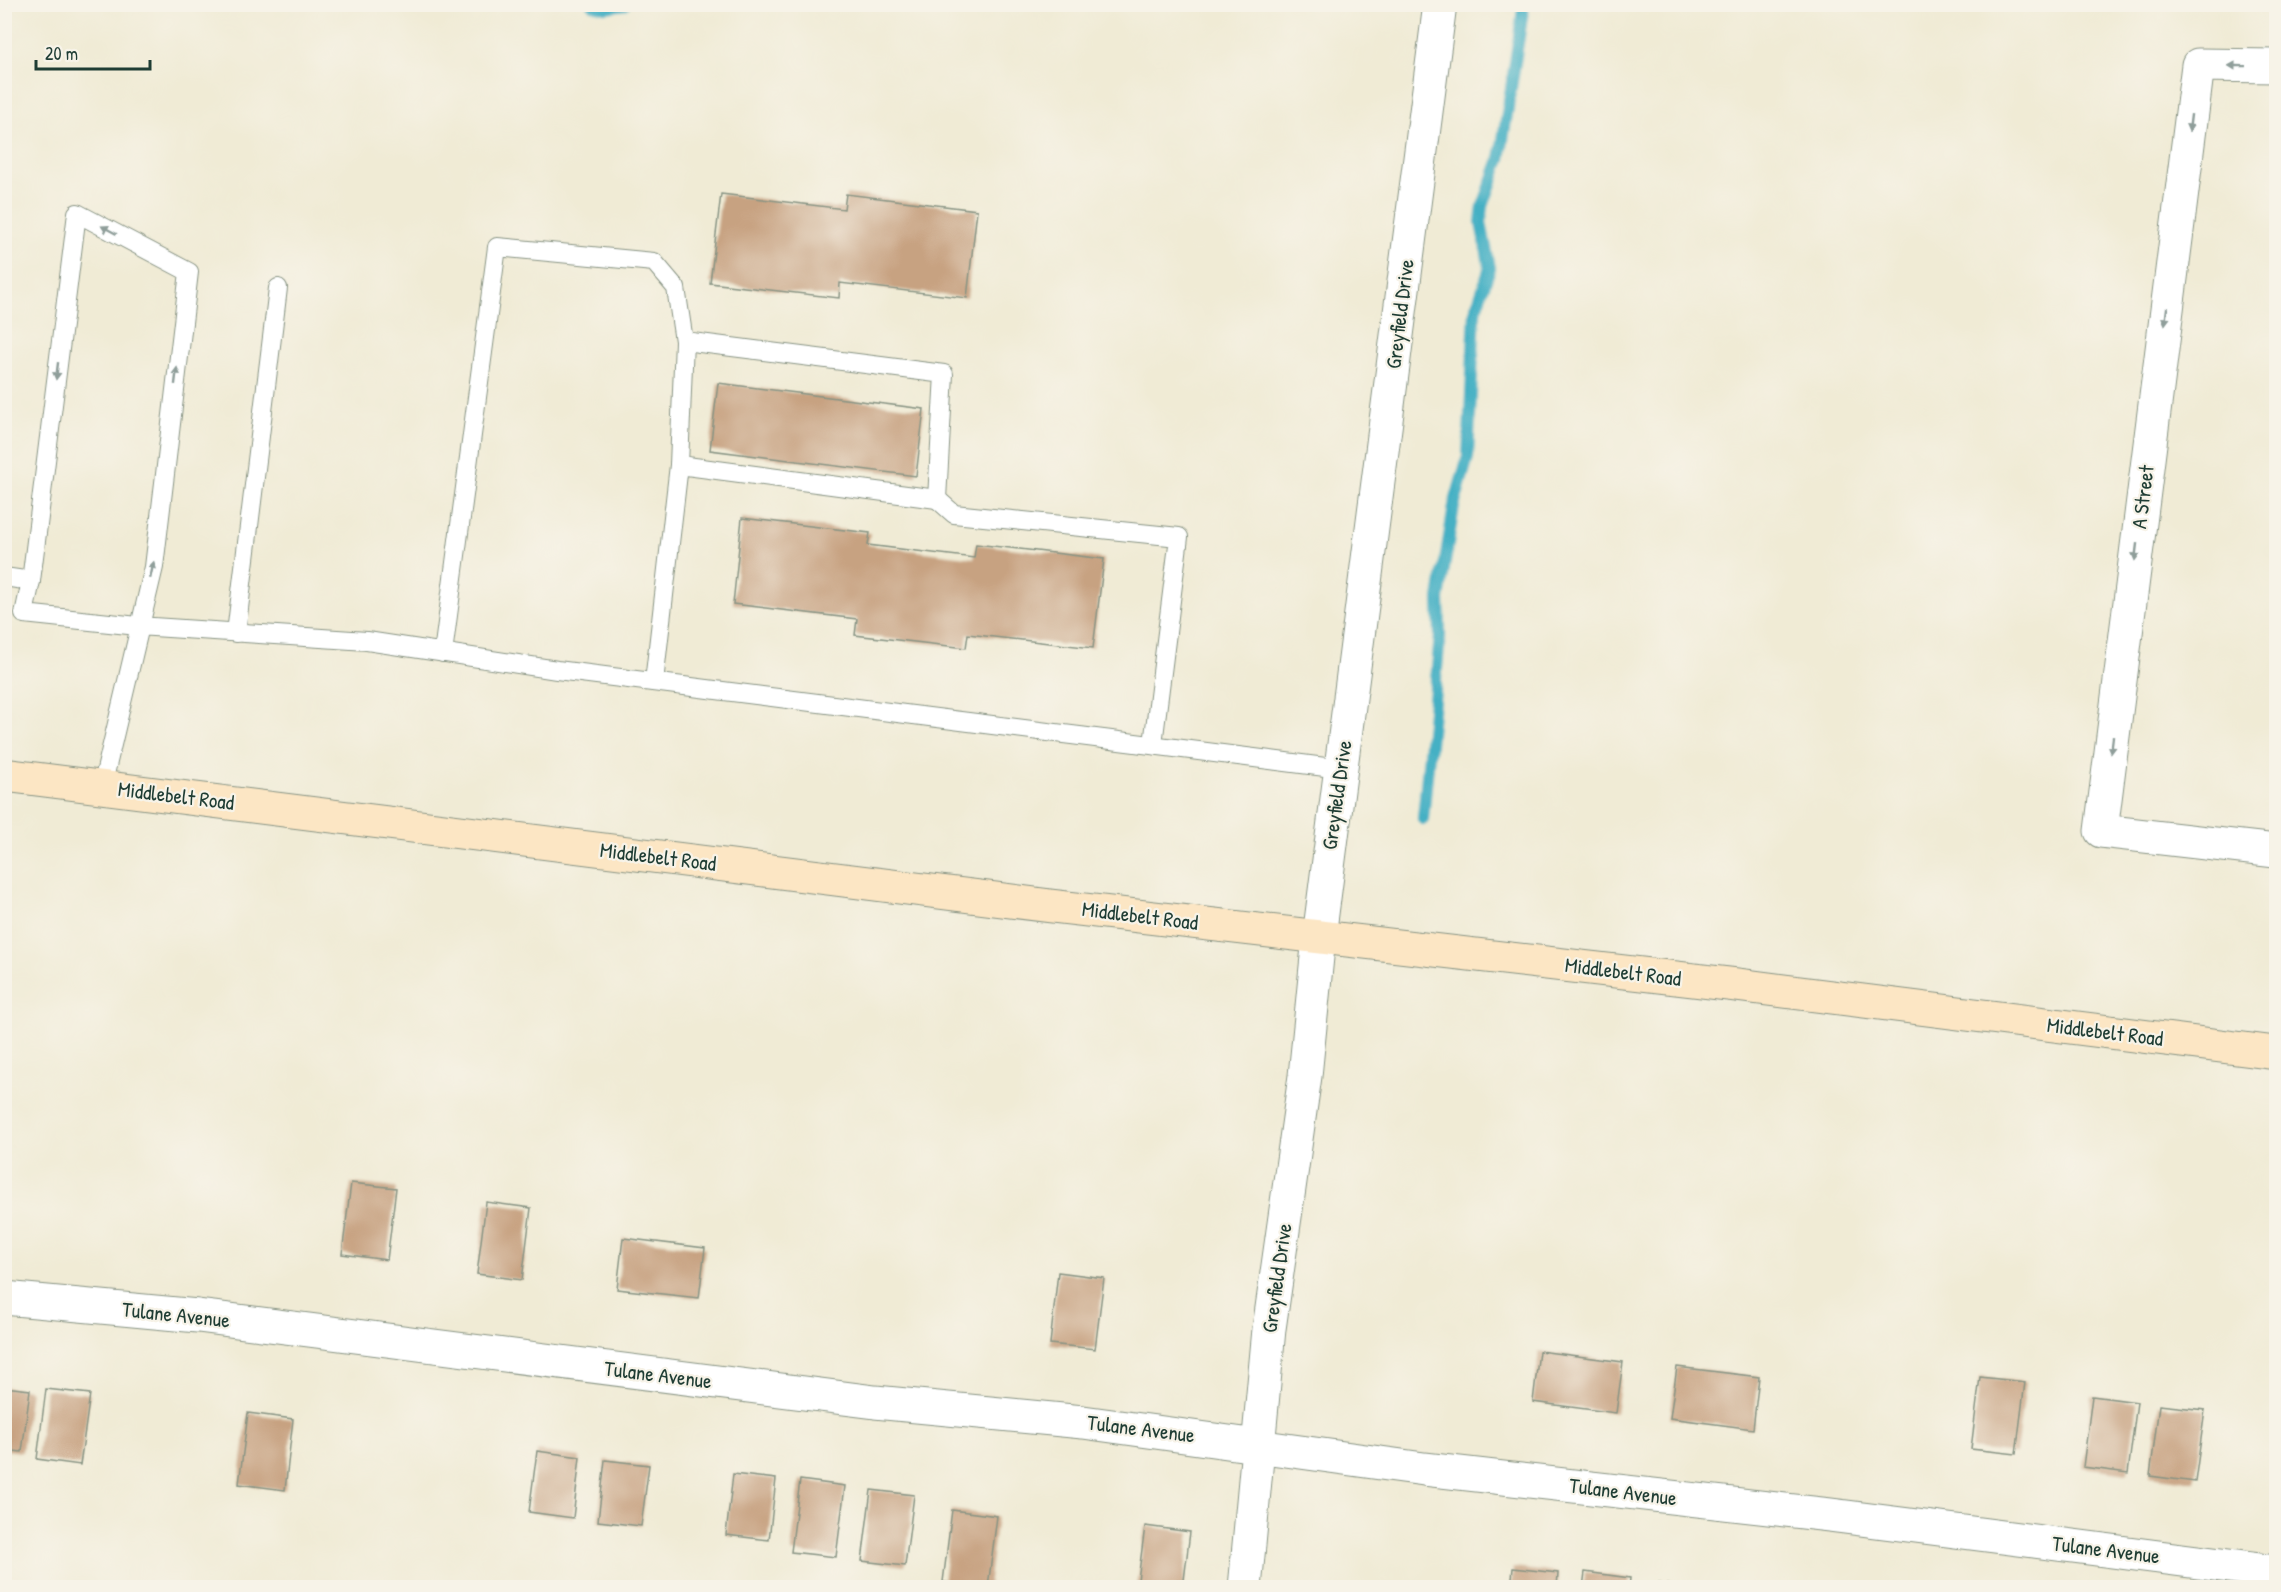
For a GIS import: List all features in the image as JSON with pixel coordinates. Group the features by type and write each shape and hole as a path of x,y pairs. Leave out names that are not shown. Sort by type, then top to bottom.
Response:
{"street":[{"name":"Greyfield Drive","path":"1245,1587 1269,1329 1305,1076 1319,937 1440,4"},
{"name":"A Street","path":"2277,66 2198,65 2101,831 2277,851"},
{"name":"Middlebelt Road","path":"4,775 1319,937 1737,985 2277,1053"},
{"name":"Tulane Avenue","path":"4,1298 198,1316 875,1402 1083,1422 1258,1444 1424,1469 1830,1515 2277,1572"}],"lane":[{"path":"102,787 138,626 154,567 189,272 77,213 31,581 24,614 138,626 367,641 654,682 1341,769"},
{"path":"443,653 497,247 654,262 676,288 684,341 679,465 654,682"},
{"path":"236,633 278,288"},
{"path":"684,341 944,374 937,499"},
{"path":"679,465 937,499 954,514 1179,537 1154,744"},
{"path":"4,576 31,581"}],"building":[{"path":"721,194 844,209 846,194 977,210 967,298 840,283 839,298 710,283"},
{"path":"718,383 924,409 916,476 710,450"},
{"path":"742,518 870,533 868,545 974,558 976,544 1104,559 1093,648 968,634 966,648 855,635 857,619 733,604"},
{"path":"351,1183 396,1188 387,1260 342,1254"},
{"path":"486,1202 531,1208 522,1280 477,1274"},
{"path":"623,1238 705,1248 699,1298 617,1289"},
{"path":"1058,1272 1104,1278 1095,1349 1050,1344"},
{"path":"1539,1351 1623,1362 1616,1413 1533,1402"},
{"path":"1677,1367 1759,1377 1753,1429 1670,1418"},
{"path":"1980,1377 2025,1382 2016,1454 1971,1449"},
{"path":"4,1387 30,1390 22,1452 4,1450"},
{"path":"46,1389 90,1394 80,1465 37,1459"},
{"path":"2092,1396 2137,1402 2128,1473 2083,1467"},
{"path":"2159,1405 2205,1410 2195,1482 2150,1476"},
{"path":"248,1413 293,1419 285,1490 239,1484"},
{"path":"537,1451 580,1457 573,1518 529,1512"},
{"path":"605,1460 649,1465 641,1526 598,1521"},
{"path":"733,1474 776,1479 769,1540 726,1535"},
{"path":"800,1480 845,1486 836,1557 791,1552"},
{"path":"871,1490 914,1495 905,1566 862,1561"},
{"path":"952,1510 997,1516 988,1587 943,1582"},
{"path":"1145,1526 1190,1532 1183,1588 1137,1588"},
{"path":"1513,1568 1558,1573 1557,1588 1511,1588"},
{"path":"1585,1572 1630,1578 1629,1588 1583,1588"},
{"path":"1655,1583 1680,1586 1680,1588 1655,1588"}],"waterway":[{"path":"592,4 605,7 625,4"},
{"path":"1423,819 1440,636 1439,599 1454,506 1468,457 1475,312 1490,268 1481,223 1483,206 1500,159 1524,4"}]}
